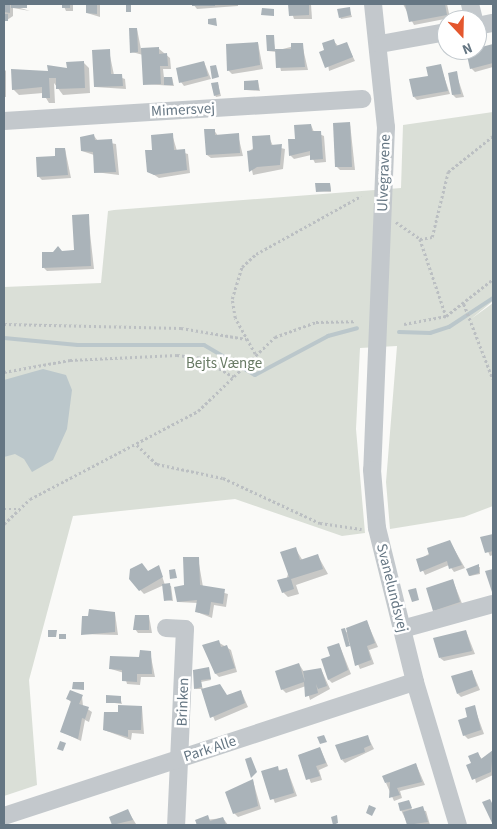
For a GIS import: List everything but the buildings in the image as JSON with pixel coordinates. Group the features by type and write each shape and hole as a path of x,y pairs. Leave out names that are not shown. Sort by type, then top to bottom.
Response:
{"street":[{"name":"Ulvegravene","path":"373,4 380,44 386,126 376,344"},
{"path":"380,44 437,34"},
{"name":"Mimersvej","path":"4,120 362,99"},
{"name":"Svanelundsvej","path":"376,344 372,470 377,528 415,682 458,825"},
{"path":"402,629 493,604"},
{"name":"Brinken","path":"166,628 185,629 181,759 176,825"},
{"name":"Park Alle","path":"4,816 415,682"}],"path":[{"path":"420,239 435,233 448,172 493,136"},
{"path":"255,354 235,318 232,299 242,267 256,254 361,196"},
{"path":"382,221 401,224 420,239 423,259 446,316"},
{"path":"404,324 446,316 464,304 493,279"},
{"path":"464,304 493,379"},
{"path":"4,524 16,509 198,412 255,354 296,327 355,321"},
{"path":"4,324 180,328 246,339"},
{"path":"4,372 70,360 177,355 202,358 236,375"},
{"path":"137,445 157,464 223,478 320,523 348,530 377,528"},
{"path":"4,509 16,509"}],"green space":[{"name":"Bejts Vænge","path":"493,112 493,301 471,319 493,303 493,506 464,517 390,529 386,482 397,346 360,348 356,429 365,533 342,536 235,499 73,516 29,680 37,785 4,796 4,287 101,283 108,211 401,188 403,125"}],"shaded area":[{"path":"43,369 66,375 72,390 67,429 53,460 32,472 24,459 15,454 4,457 4,380"}],"waterway":[{"path":"399,332 430,333 449,327 493,298"},
{"path":"4,338 78,345 204,345 255,375 328,336 357,328"}]}
